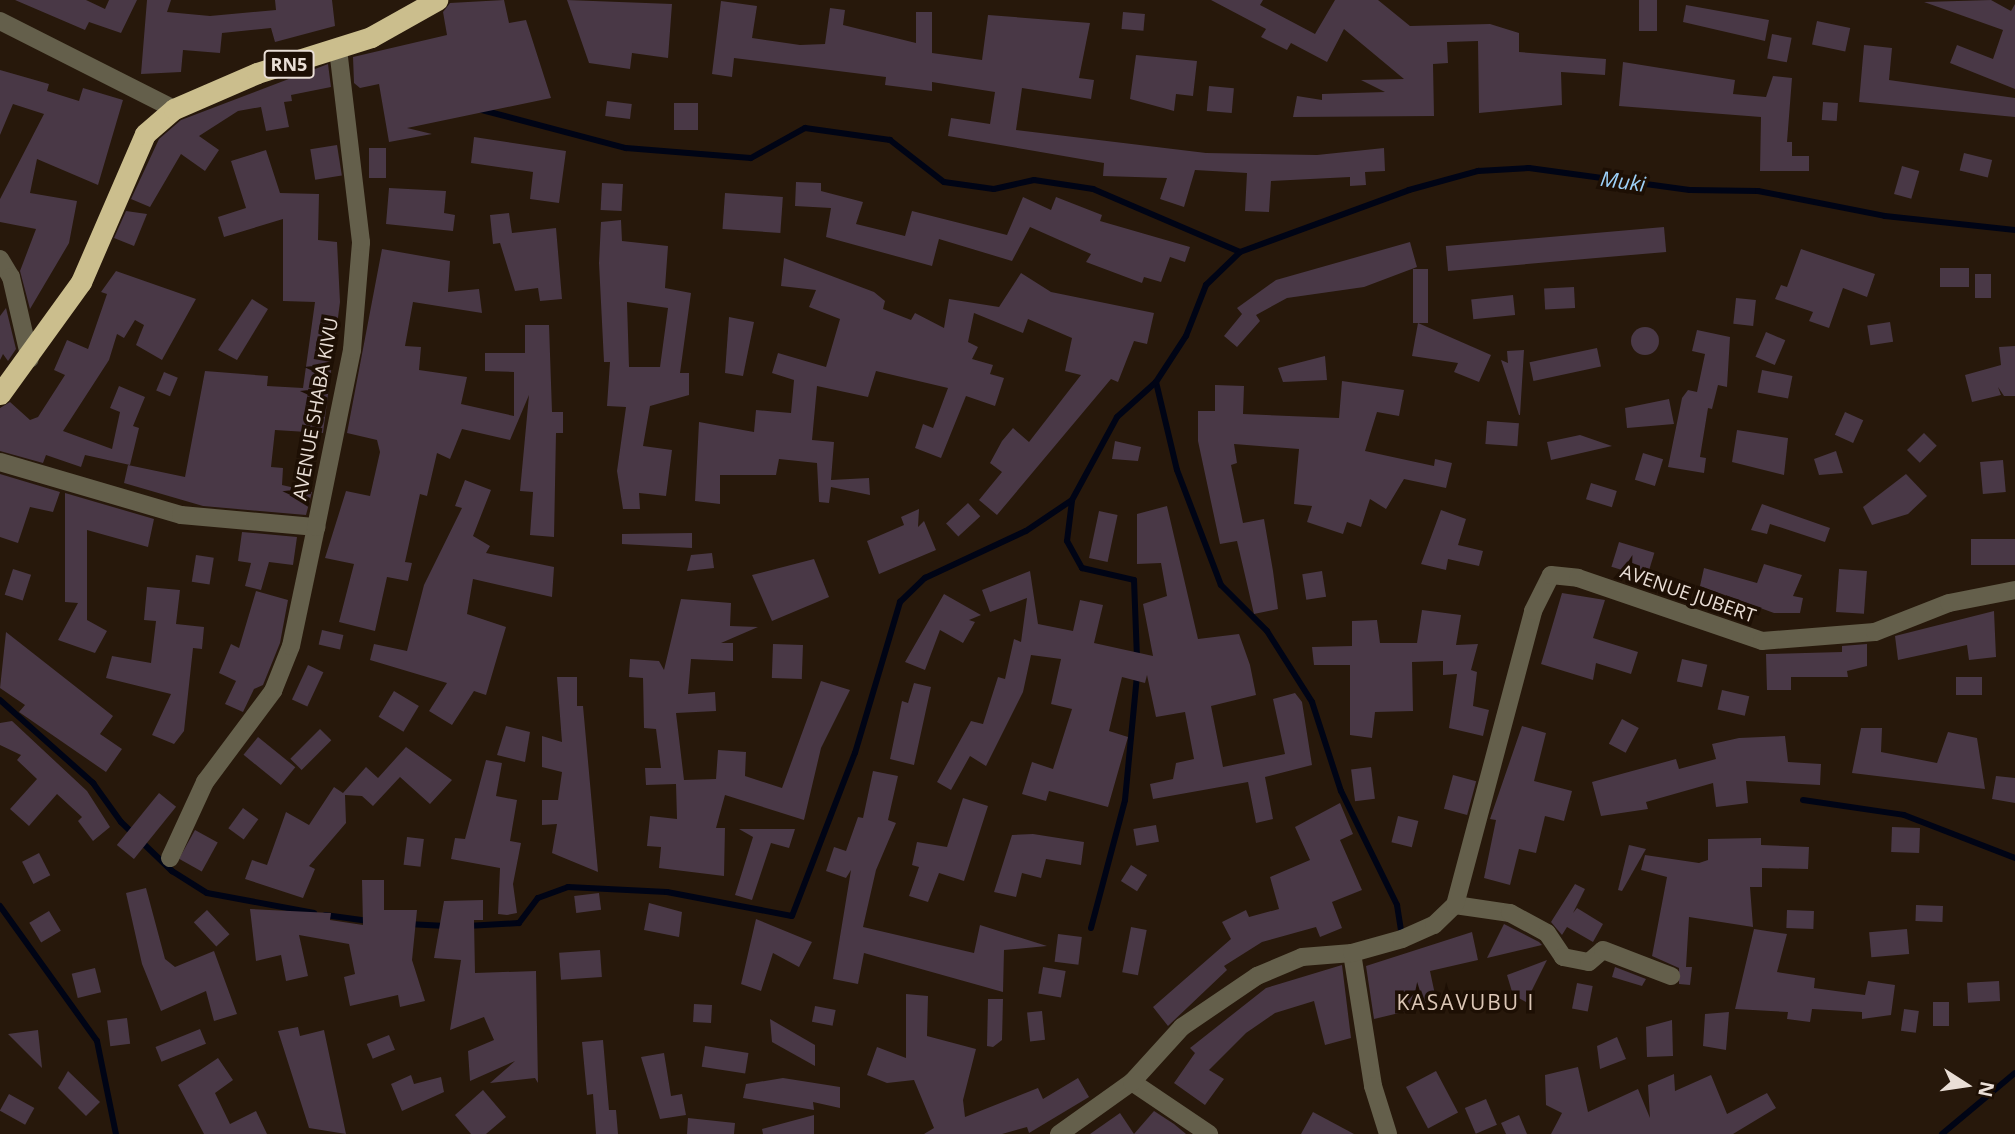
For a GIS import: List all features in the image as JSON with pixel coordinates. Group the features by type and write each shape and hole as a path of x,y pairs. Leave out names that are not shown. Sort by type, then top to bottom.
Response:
{"highway":[{"name":"RN5","path":"0,394 30,359 81,282 145,134 174,109 338,48 415,8 437,0"}],"street":[{"path":"0,21 174,109"},
{"name":"AVENUE SHABA KIVU","path":"170,858 205,782 273,691 291,646 316,527 352,350 361,242 338,48"},
{"path":"0,259 11,277 30,359"},
{"name":"AVENUE SHABA KIVU","path":"0,462 181,515 316,527"},
{"name":"AVENUE JUBERT","path":"1455,905 1533,611 1551,575 1578,578 1762,641 1875,632 1949,603 2015,590"},
{"path":"1059,1134 1132,1082 1182,1027 1257,976 1302,957 1352,953 1434,925 1455,905 1510,912 1547,933 1563,957 1589,962 1604,950 1671,976"},
{"path":"1352,953 1373,1086 1388,1134"},
{"path":"1132,1082 1209,1134"}],"building":[{"path":"15,0 86,0 105,9 109,0 137,0 121,33 89,22 85,30"},
{"path":"147,0 171,0 167,12 210,16 276,10 275,0 332,0 335,26 275,42 271,28 222,33 220,53 183,50 181,72 141,74"},
{"path":"504,0 509,23 526,20 551,98 407,128 432,134 389,142 379,84 360,88 354,83 353,57 447,35 443,12 450,3"},
{"path":"567,0 672,4 668,58 632,53 630,69 589,63"},
{"path":"1211,0 1263,0 1260,5 1315,34 1335,0 1378,0 1410,26 1490,24 1519,33 1519,52 1606,59 1605,75 1561,72 1562,105 1479,113 1478,41 1447,42 1448,63 1433,64 1434,116 1293,117 1297,96 1322,100 1322,94 1385,92 1361,80 1404,79 1344,29 1327,62 1291,43 1287,50 1261,37 1266,29"},
{"path":"1639,0 1657,0 1657,31 1639,31"},
{"path":"1991,0 2011,11 2015,4 2015,89 1950,63 1957,45 1993,59 2003,30 1924,2"},
{"path":"721,1 757,6 752,38 800,45 825,44 830,8 845,10 843,25 916,43 916,12 932,12 932,53 982,60 988,15 1090,23 1079,78 1094,80 1091,99 1022,88 1016,130 1206,153 1317,155 1384,148 1385,171 1365,172 1366,185 1350,186 1350,177 1271,181 1269,212 1245,211 1247,173 1195,170 1184,207 1160,199 1167,178 1103,176 1104,163 948,136 951,118 990,124 995,92 932,82 932,91 885,85 886,77 734,58 732,77 712,74"},
{"path":"1686,5 1769,20 1765,41 1683,22"},
{"path":"1123,12 1145,14 1143,31 1122,29"},
{"path":"1817,21 1850,28 1845,52 1812,44"},
{"path":"1772,34 1792,38 1787,62 1767,59"},
{"path":"1864,45 1892,48 1889,80 2015,98 2015,117 1859,102"},
{"path":"1136,55 1197,61 1193,96 1176,94 1174,111 1130,99"},
{"path":"1623,62 1735,80 1733,94 1766,97 1773,76 1792,78 1787,142 1792,142 1792,156 1809,156 1809,171 1760,171 1761,117 1619,106"},
{"path":"328,64 331,87 291,95 292,101 284,102 289,127 266,131 261,107 238,111 199,136 219,150 205,171 181,154 150,207 131,199 159,139 181,120"},
{"path":"0,70 49,84 47,91 79,101 83,88 123,100 98,185 37,159 30,193 77,201 69,243 30,309 20,271 36,229 0,222 0,199 44,114 13,104 0,135"},
{"path":"1209,86 1234,88 1232,113 1207,111"},
{"path":"607,101 632,104 630,119 605,116"},
{"path":"1823,102 1838,103 1837,121 1822,120"},
{"path":"674,103 698,103 698,130 674,130"},
{"path":"474,137 566,151 559,203 530,199 533,172 471,163"},
{"path":"337,145 342,176 315,180 310,149"},
{"path":"369,148 386,148 386,178 369,178"},
{"path":"266,150 280,193 319,194 318,240 337,242 340,302 323,433 275,430 271,467 283,468 282,485 312,492 306,515 203,506 124,483 128,465 185,477 205,371 268,376 267,386 303,388 315,302 283,301 283,219 224,237 218,217 246,208 231,161"},
{"path":"1964,153 1992,160 1988,177 1960,170"},
{"path":"1902,166 1919,171 1911,199 1894,194"},
{"path":"796,182 821,183 821,191 863,202 856,224 905,236 912,211 1007,235 1023,197 1051,210 1056,197 1102,215 1100,221 1190,247 1185,262 1170,257 1161,282 1144,277 1142,283 1086,262 1091,254 1030,227 1012,261 939,239 932,266 826,237 831,208 795,206"},
{"path":"602,183 623,184 622,211 601,210"},
{"path":"389,188 446,191 444,213 455,215 453,231 386,224"},
{"path":"725,193 783,197 780,233 722,229"},
{"path":"126,211 147,214 134,246 114,238"},
{"path":"509,213 512,233 556,228 562,299 540,301 538,288 515,291 500,243 493,244 490,215"},
{"path":"621,220 622,241 668,246 665,288 691,293 680,373 689,373 689,395 650,406 643,446 672,450 666,496 639,493 640,509 623,509 617,471 626,407 607,406 610,362 604,362 599,263 601,222","holes":["627,302 668,308 660,367 629,367"]},
{"path":"1664,227 1666,252 1448,271 1446,246"},
{"path":"1410,242 1417,267 1364,287 1287,298 1256,315 1260,321 1237,347 1224,336 1242,314 1237,308 1276,280"},
{"path":"382,249 450,261 448,292 479,289 482,313 413,302 405,346 421,347 419,370 467,377 461,404 514,416 514,372 485,371 485,353 525,353 525,325 549,325 552,412 563,412 563,433 556,433 554,537 530,535 533,492 520,491 529,395 510,440 462,429 450,459 437,453 427,496 420,494 405,562 412,563 408,581 387,577 375,631 339,622 354,564 325,558 346,491 370,496 380,452 377,440 347,433"},
{"path":"1801,249 1875,274 1867,297 1843,288 1829,328 1809,321 1813,312 1775,299 1781,285 1787,287"},
{"path":"784,258 874,292 885,301 883,309 911,320 915,313 944,328 949,299 999,307 1021,273 1051,292 1154,313 1147,344 1134,341 1118,382 1111,379 997,515 979,500 1002,472 990,463 1002,441 1013,428 1029,442 1081,375 1065,371 1072,338 1028,319 1023,333 974,313 968,342 978,347 972,359 993,365 990,374 1004,378 995,406 966,396 941,458 915,448 923,424 933,428 948,388 876,371 868,397 817,386 812,440 834,442 831,480 869,478 870,495 831,487 829,503 819,502 817,463 779,459 776,475 720,475 720,504 695,501 699,422 754,432 756,410 791,413 794,380 772,373 778,353 826,367 840,319 809,307 816,290 781,286"},
{"path":"1940,268 1969,268 1969,287 1940,287"},
{"path":"1413,269 1428,269 1428,323 1413,323"},
{"path":"116,271 196,299 162,360 136,345 144,325 135,320 124,338 117,334 109,360 63,431 112,449 120,412 110,408 119,386 145,397 133,426 139,428 130,465 85,455 81,467 46,455 43,463 0,451 0,408 10,402 30,420 38,417 65,375 54,370 67,340 88,349 107,294 101,292"},
{"path":"1975,274 1991,274 1991,298 1975,298"},
{"path":"1574,287 1575,308 1545,310 1544,289"},
{"path":"1513,295 1515,315 1473,319 1471,299"},
{"path":"1736,298 1756,300 1753,326 1733,324"},
{"path":"252,299 268,309 237,360 218,350"},
{"path":"6,308 16,349 8,361 3,354 0,360 0,316"},
{"path":"729,317 754,322 743,376 725,373"},
{"path":"1890,322 1893,342 1870,345 1867,326"},
{"path":"1418,323 1491,355 1479,382 1454,372 1458,363 1412,356"},
{"path":"1645,327 1655,331 1659,341 1655,351 1645,355 1635,351 1631,341 1635,331"},
{"path":"1697,330 1730,337 1727,387 1718,385 1712,409 1708,408 1700,457 1706,458 1704,473 1668,467 1682,398 1688,390 1697,392 1705,354 1692,351"},
{"path":"1766,332 1785,340 1775,365 1755,357"},
{"path":"2015,346 2015,396 2004,396 1998,387 2001,395 1972,402 1965,375 2001,365 1999,347"},
{"path":"1597,348 1601,367 1533,381 1530,362"},
{"path":"1524,350 1519,415 1501,360 1508,363 1507,351"},
{"path":"1325,356 1327,380 1283,382 1278,368"},
{"path":"1762,370 1792,376 1788,398 1758,393"},
{"path":"164,372 178,378 170,396 156,390"},
{"path":"1342,381 1404,390 1399,416 1377,412 1365,451 1434,466 1435,459 1452,463 1446,488 1404,479 1386,509 1370,499 1361,527 1347,522 1343,534 1307,522 1312,506 1294,504 1299,449 1234,444 1237,463 1231,465 1243,523 1264,519 1278,609 1254,614 1237,541 1220,544 1198,441 1198,411 1215,411 1215,385 1244,386 1243,414 1339,418"},
{"path":"1669,399 1674,424 1627,428 1625,408"},
{"path":"1845,412 1863,420 1853,443 1835,435"},
{"path":"1487,421 1519,423 1517,446 1485,444"},
{"path":"1737,430 1788,438 1784,475 1732,462"},
{"path":"1924,433 1937,446 1920,463 1907,450"},
{"path":"1580,435 1612,446 1551,460 1547,442"},
{"path":"1115,441 1141,447 1138,461 1112,459"},
{"path":"1836,451 1843,473 1819,475 1814,459"},
{"path":"1643,453 1663,459 1655,486 1635,480"},
{"path":"2003,460 2006,492 1983,494 1980,462"},
{"path":"0,474 60,492 53,512 30,507 18,543 0,537"},
{"path":"1906,474 1927,496 1908,514 1872,525 1863,507"},
{"path":"465,480 491,490 473,536 490,546 486,553 554,567 552,597 473,579 467,614 506,627 486,695 474,691 452,725 429,711 447,683 370,660 374,644 407,651 424,585 462,508 455,506"},
{"path":"1591,483 1617,491 1612,507 1586,499"},
{"path":"65,493 154,519 148,547 87,530 87,620 107,631 95,653 58,640 78,603 65,602"},
{"path":"968,503 980,516 958,537 946,523"},
{"path":"1762,504 1830,528 1825,542 1770,524 1767,534 1751,530"},
{"path":"1167,506 1198,639 1239,634 1250,665 1256,695 1211,706 1223,767 1285,754 1273,699 1295,693 1302,702 1312,765 1265,777 1273,819 1256,823 1248,782 1153,799 1150,784 1173,779 1176,763 1194,759 1185,712 1156,717 1147,675 1145,683 1122,677 1109,731 1128,737 1108,807 1049,791 1046,801 1022,794 1032,762 1053,769 1072,709 1051,704 1061,659 1031,655 1023,692 986,766 970,756 951,790 937,782 971,721 983,724 998,677 1005,679 1014,639 1021,642 1027,598 990,612 982,590 1030,571 1038,624 1073,631 1080,600 1103,605 1094,643 1153,656 1143,604 1167,596 1161,563 1137,564 1137,514"},
{"path":"919,509 918,527 924,521 936,550 879,574 867,541 904,525 901,517"},
{"path":"1441,510 1466,519 1458,545 1483,551 1479,566 1448,559 1446,570 1421,564"},
{"path":"1099,511 1118,515 1108,562 1089,558"},
{"path":"242,532 297,537 293,565 269,562 261,590 245,586 251,563 238,561"},
{"path":"692,533 692,548 622,544 622,534"},
{"path":"1971,539 2015,539 2015,565 1971,565"},
{"path":"1619,542 1654,553 1647,578 1611,567"},
{"path":"712,553 714,568 687,571 691,555"},
{"path":"196,555 214,558 210,584 192,582"},
{"path":"814,559 829,597 772,621 752,575"},
{"path":"1764,564 1802,575 1793,596 1803,598 1800,613 1774,613 1700,586 1704,568 1757,583"},
{"path":"13,569 31,575 23,601 5,595"},
{"path":"1839,569 1867,571 1864,614 1836,612"},
{"path":"1322,571 1326,597 1306,600 1302,574"},
{"path":"147,587 180,590 176,624 204,627 202,649 193,648 184,731 174,744 152,735 171,694 106,678 112,656 151,663 156,621 144,620"},
{"path":"256,591 288,600 280,643 263,685 254,689 243,712 225,704 236,681 219,673 231,644 239,648"},
{"path":"1562,593 1605,600 1593,638 1638,652 1631,674 1596,663 1593,680 1541,664"},
{"path":"944,594 981,615 969,620 975,622 963,643 940,630 925,670 905,662"},
{"path":"681,599 731,603 730,626 758,627 721,643 733,643 733,661 691,659 688,694 715,692 716,711 676,713 684,780 716,779 718,750 746,752 745,776 782,788 821,681 850,690 821,748 804,820 725,795 716,828 725,828 724,876 659,868 661,847 647,846 650,816 677,819 676,784 646,785 645,768 661,768 656,729 644,728 643,678 629,677 630,659 659,661 664,670"},
{"path":"1422,610 1461,615 1456,645 1478,644 1471,670 1477,672 1473,706 1489,710 1483,736 1449,728 1457,674 1443,675 1443,661 1412,662 1413,711 1375,712 1372,738 1350,735 1350,665 1314,665 1312,647 1352,646 1352,621 1377,620 1380,643 1417,643"},
{"path":"1994,611 1996,657 1969,660 1967,645 1898,660 1895,636"},
{"path":"322,630 343,635 340,650 319,645"},
{"path":"6,632 113,716 100,734 122,749 106,772 19,712 25,705 0,688"},
{"path":"773,644 803,645 802,679 772,678"},
{"path":"1867,644 1867,666 1847,671 1848,677 1791,677 1791,690 1767,690 1766,654 1842,652 1842,646"},
{"path":"1682,659 1707,665 1702,687 1677,681"},
{"path":"308,665 323,672 307,707 292,699"},
{"path":"557,677 577,677 577,706 583,706 598,872 552,853 557,824 542,825 542,800 558,800 562,772 542,767 542,736 562,742"},
{"path":"1956,677 1982,677 1982,695 1956,695"},
{"path":"914,683 931,687 914,765 890,759 902,701 908,703"},
{"path":"1722,690 1749,696 1745,716 1718,709"},
{"path":"394,691 419,706 403,732 379,717"},
{"path":"1622,719 1639,728 1626,753 1609,744"},
{"path":"12,721 87,791 110,827 93,841 78,821 82,817 57,794 29,826 10,809 37,779 17,760 21,755 0,745 0,723"},
{"path":"506,726 530,732 525,762 497,755"},
{"path":"1522,726 1546,733 1534,781 1572,791 1564,821 1545,816 1536,853 1519,849 1510,885 1484,878 1496,820 1490,819"},
{"path":"1861,728 1882,728 1881,752 1937,763 1948,732 1977,738 1985,789 1852,773"},
{"path":"320,729 331,740 302,770 290,759"},
{"path":"1785,736 1788,762 1821,764 1820,785 1746,781 1748,803 1716,807 1713,783 1646,802 1648,809 1601,816 1592,782 1676,759 1679,769 1716,759 1712,744 1739,738"},
{"path":"258,737 295,767 281,785 244,755"},
{"path":"406,747 452,780 430,804 400,777 373,806 362,796 345,795 346,823 309,866 315,869 303,898 245,879 252,860 267,865 286,812 309,825 334,787 343,793 366,767 378,778"},
{"path":"486,760 502,763 496,796 517,800 510,841 521,843 513,884 517,913 507,915 498,914 500,868 451,859 455,838 465,839"},
{"path":"1371,767 1375,799 1355,801 1351,769"},
{"path":"873,771 898,776 888,820 896,823 876,870 863,927 974,953 980,925 1047,946 1004,950 1003,992 864,953 858,984 833,979 851,870 846,878 826,871 834,847 846,851 858,817 863,818"},
{"path":"1453,775 1476,781 1467,815 1444,809"},
{"path":"1996,776 2015,778 2015,803 1992,799"},
{"path":"159,793 176,807 134,859 117,845"},
{"path":"963,798 988,806 964,881 939,873 928,902 909,896 919,867 912,865 917,842 947,847"},
{"path":"1340,803 1353,834 1340,840 1362,890 1332,902 1342,928 1320,937 1316,927 1262,942 1224,966 1227,970 1168,1026 1153,1007 1231,939 1222,922 1246,910 1249,917 1279,909 1270,877 1310,860 1295,827"},
{"path":"243,808 258,819 244,839 228,828"},
{"path":"1398,816 1418,821 1412,847 1391,842"},
{"path":"1156,825 1159,842 1136,846 1133,829"},
{"path":"1892,827 1920,828 1919,853 1891,852"},
{"path":"739,829 795,829 789,848 771,843 752,900 735,895 753,837"},
{"path":"195,830 218,843 202,871 179,859"},
{"path":"1033,834 1084,842 1081,865 1046,859 1041,878 1022,873 1016,897 994,892 1012,835"},
{"path":"407,837 424,839 420,867 404,865"},
{"path":"1761,838 1761,845 1809,847 1808,869 1762,868 1762,887 1750,887 1753,927 1689,917 1686,967 1692,967 1690,985 1679,984 1679,968 1652,956 1667,877 1641,870 1645,855 1699,863 1708,860 1708,839"},
{"path":"1629,845 1646,849 1622,891 1618,890"},
{"path":"39,853 50,875 33,884 22,862"},
{"path":"1131,865 1147,875 1137,891 1121,881"},
{"path":"362,880 384,880 384,910 417,910 412,960 425,1001 400,1007 398,995 350,1006 344,977 355,974 349,944 299,935 308,976 286,981 281,955 256,961 250,909 331,913 330,920 363,925"},
{"path":"1575,884 1585,889 1573,913 1577,908 1603,924 1593,942 1567,927 1562,935 1551,922"},
{"path":"146,888 165,959 175,967 214,951 237,1014 214,1021 206,991 161,1011 142,964 126,893"},
{"path":"599,893 601,910 576,913 574,896"},
{"path":"483,900 483,920 474,920 475,973 536,971 538,1083 535,1078 490,1083 515,1061 470,1081 468,1051 494,1040 484,1017 450,1030 461,960 434,958 444,901"},
{"path":"649,903 682,912 679,937 644,930"},
{"path":"1916,905 1943,906 1942,922 1915,921"},
{"path":"207,910 230,934 216,946 194,922"},
{"path":"1787,910 1814,911 1813,929 1786,928"},
{"path":"49,911 61,931 41,943 29,923"},
{"path":"756,919 812,942 799,967 773,953 761,991 741,984"},
{"path":"1504,924 1539,942 1542,945 1487,958"},
{"path":"1131,927 1147,930 1138,975 1122,972"},
{"path":"1754,929 1787,934 1777,972 1815,978 1814,988 1865,995 1868,981 1895,985 1891,1015 1862,1019 1862,1012 1812,1009 1810,1022 1787,1019 1788,1012 1735,1009"},
{"path":"1907,929 1909,954 1871,957 1869,932"},
{"path":"1472,932 1478,960 1430,971 1437,1004 1374,1019 1366,966"},
{"path":"1058,934 1082,937 1078,965 1055,962"},
{"path":"600,950 602,977 561,980 559,953"},
{"path":"1547,960 1526,1002 1513,995 1507,975"},
{"path":"1342,965 1351,1038 1325,1045 1314,1001 1275,1013 1246,1033 1209,1070 1224,1079 1205,1105 1174,1083 1195,1053 1190,1048 1266,988"},
{"path":"1043,967 1066,971 1061,998 1038,994"},
{"path":"1615,967 1646,979 1642,986 1612,977"},
{"path":"95,968 101,992 78,998 72,974"},
{"path":"1999,981 2000,1001 1968,1003 1967,983"},
{"path":"1577,983 1593,986 1588,1012 1572,1009"},
{"path":"906,994 928,996 927,1036 976,1049 963,1100 965,1117 1038,1088 1043,1099 1078,1078 1089,1097 1029,1133 1027,1127 1002,1134 924,1134 934,1128 914,1080 887,1083 867,1075 877,1047 906,1058"},
{"path":"988,999 1003,999 1002,1040 993,1047 987,1046"},
{"path":"1933,1002 1949,1002 1949,1026 1933,1026"},
{"path":"694,1004 712,1005 711,1023 693,1022"},
{"path":"815,1006 836,1010 833,1026 812,1022"},
{"path":"1904,1009 1919,1011 1916,1033 1901,1031"},
{"path":"1042,1011 1045,1040 1030,1041 1027,1013"},
{"path":"1729,1012 1726,1050 1703,1046 1705,1014"},
{"path":"127,1018 130,1044 110,1046 107,1020"},
{"path":"770,1019 815,1045 815,1066 772,1042"},
{"path":"1672,1020 1673,1056 1647,1057 1646,1027"},
{"path":"298,1027 300,1036 324,1030 346,1134 309,1128 278,1031"},
{"path":"200,1029 206,1044 161,1062 155,1047"},
{"path":"38,1030 42,1068 8,1034"},
{"path":"389,1035 395,1050 373,1059 367,1044"},
{"path":"1617,1037 1626,1059 1600,1069 1597,1046"},
{"path":"603,1040 609,1110 616,1110 618,1134 596,1134 593,1094 587,1095 582,1042"},
{"path":"705,1046 748,1053 745,1074 702,1067"},
{"path":"664,1053 671,1096 682,1094 686,1115 660,1119 641,1057"},
{"path":"218,1058 233,1080 215,1093 230,1124 256,1111 267,1134 204,1134 178,1085"},
{"path":"1578,1067 1588,1112 1638,1089 1650,1118 1648,1085 1674,1074 1675,1091 1711,1075 1727,1114 1767,1093 1776,1108 1733,1134 1551,1134 1562,1113 1546,1105 1545,1075"},
{"path":"68,1071 100,1102 86,1116 58,1088"},
{"path":"1436,1071 1458,1112 1428,1128 1406,1087"},
{"path":"411,1075 414,1084 441,1077 444,1092 402,1111 391,1084"},
{"path":"783,1078 840,1087 840,1108 813,1102 814,1110 743,1098 746,1084"},
{"path":"483,1090 506,1117 486,1134 471,1134 455,1115"},
{"path":"9,1094 34,1108 25,1125 0,1111"},
{"path":"1486,1099 1497,1125 1476,1134 1465,1108"},
{"path":"1154,1111 1174,1124 1186,1134 1134,1134"},
{"path":"1313,1112 1354,1134 1301,1134"},
{"path":"1120,1113 1134,1134 1090,1134"},
{"path":"814,1115 814,1134 763,1134 762,1129"},
{"path":"1519,1115 1527,1134 1506,1134 1501,1123"},
{"path":"688,1118 735,1123 734,1134 687,1134"}],"waterway":[{"path":"478,109 626,148 751,158 805,128 890,140 944,182 994,189 1034,180 1093,189 1240,252"},
{"name":"Muki","path":"467,926 519,923 538,898 568,887 667,892 792,916 855,753 900,602 925,578 1026,531 1072,500 1117,417 1156,382 1186,336 1206,285 1240,252 1409,190 1478,171 1529,168 1690,190 1758,191 1885,216 2015,230"},
{"path":"1156,382 1177,470 1221,585 1267,631 1312,702 1341,791 1397,905 1402,937"},
{"path":"1072,501 1067,541 1082,568 1134,580 1137,658"},
{"path":"1091,928 1125,800 1137,676"},
{"path":"0,700 93,783 121,822 172,871 207,893 314,913"},
{"path":"1803,800 1904,815 2015,858"},
{"path":"0,906 97,1041 116,1134"},
{"path":"325,915 369,921"},
{"path":"408,924 446,926"},
{"path":"1942,1134 2015,1073"}],"district":[{"name":"KASAVUBU I","path":"1466,1002"}]}
